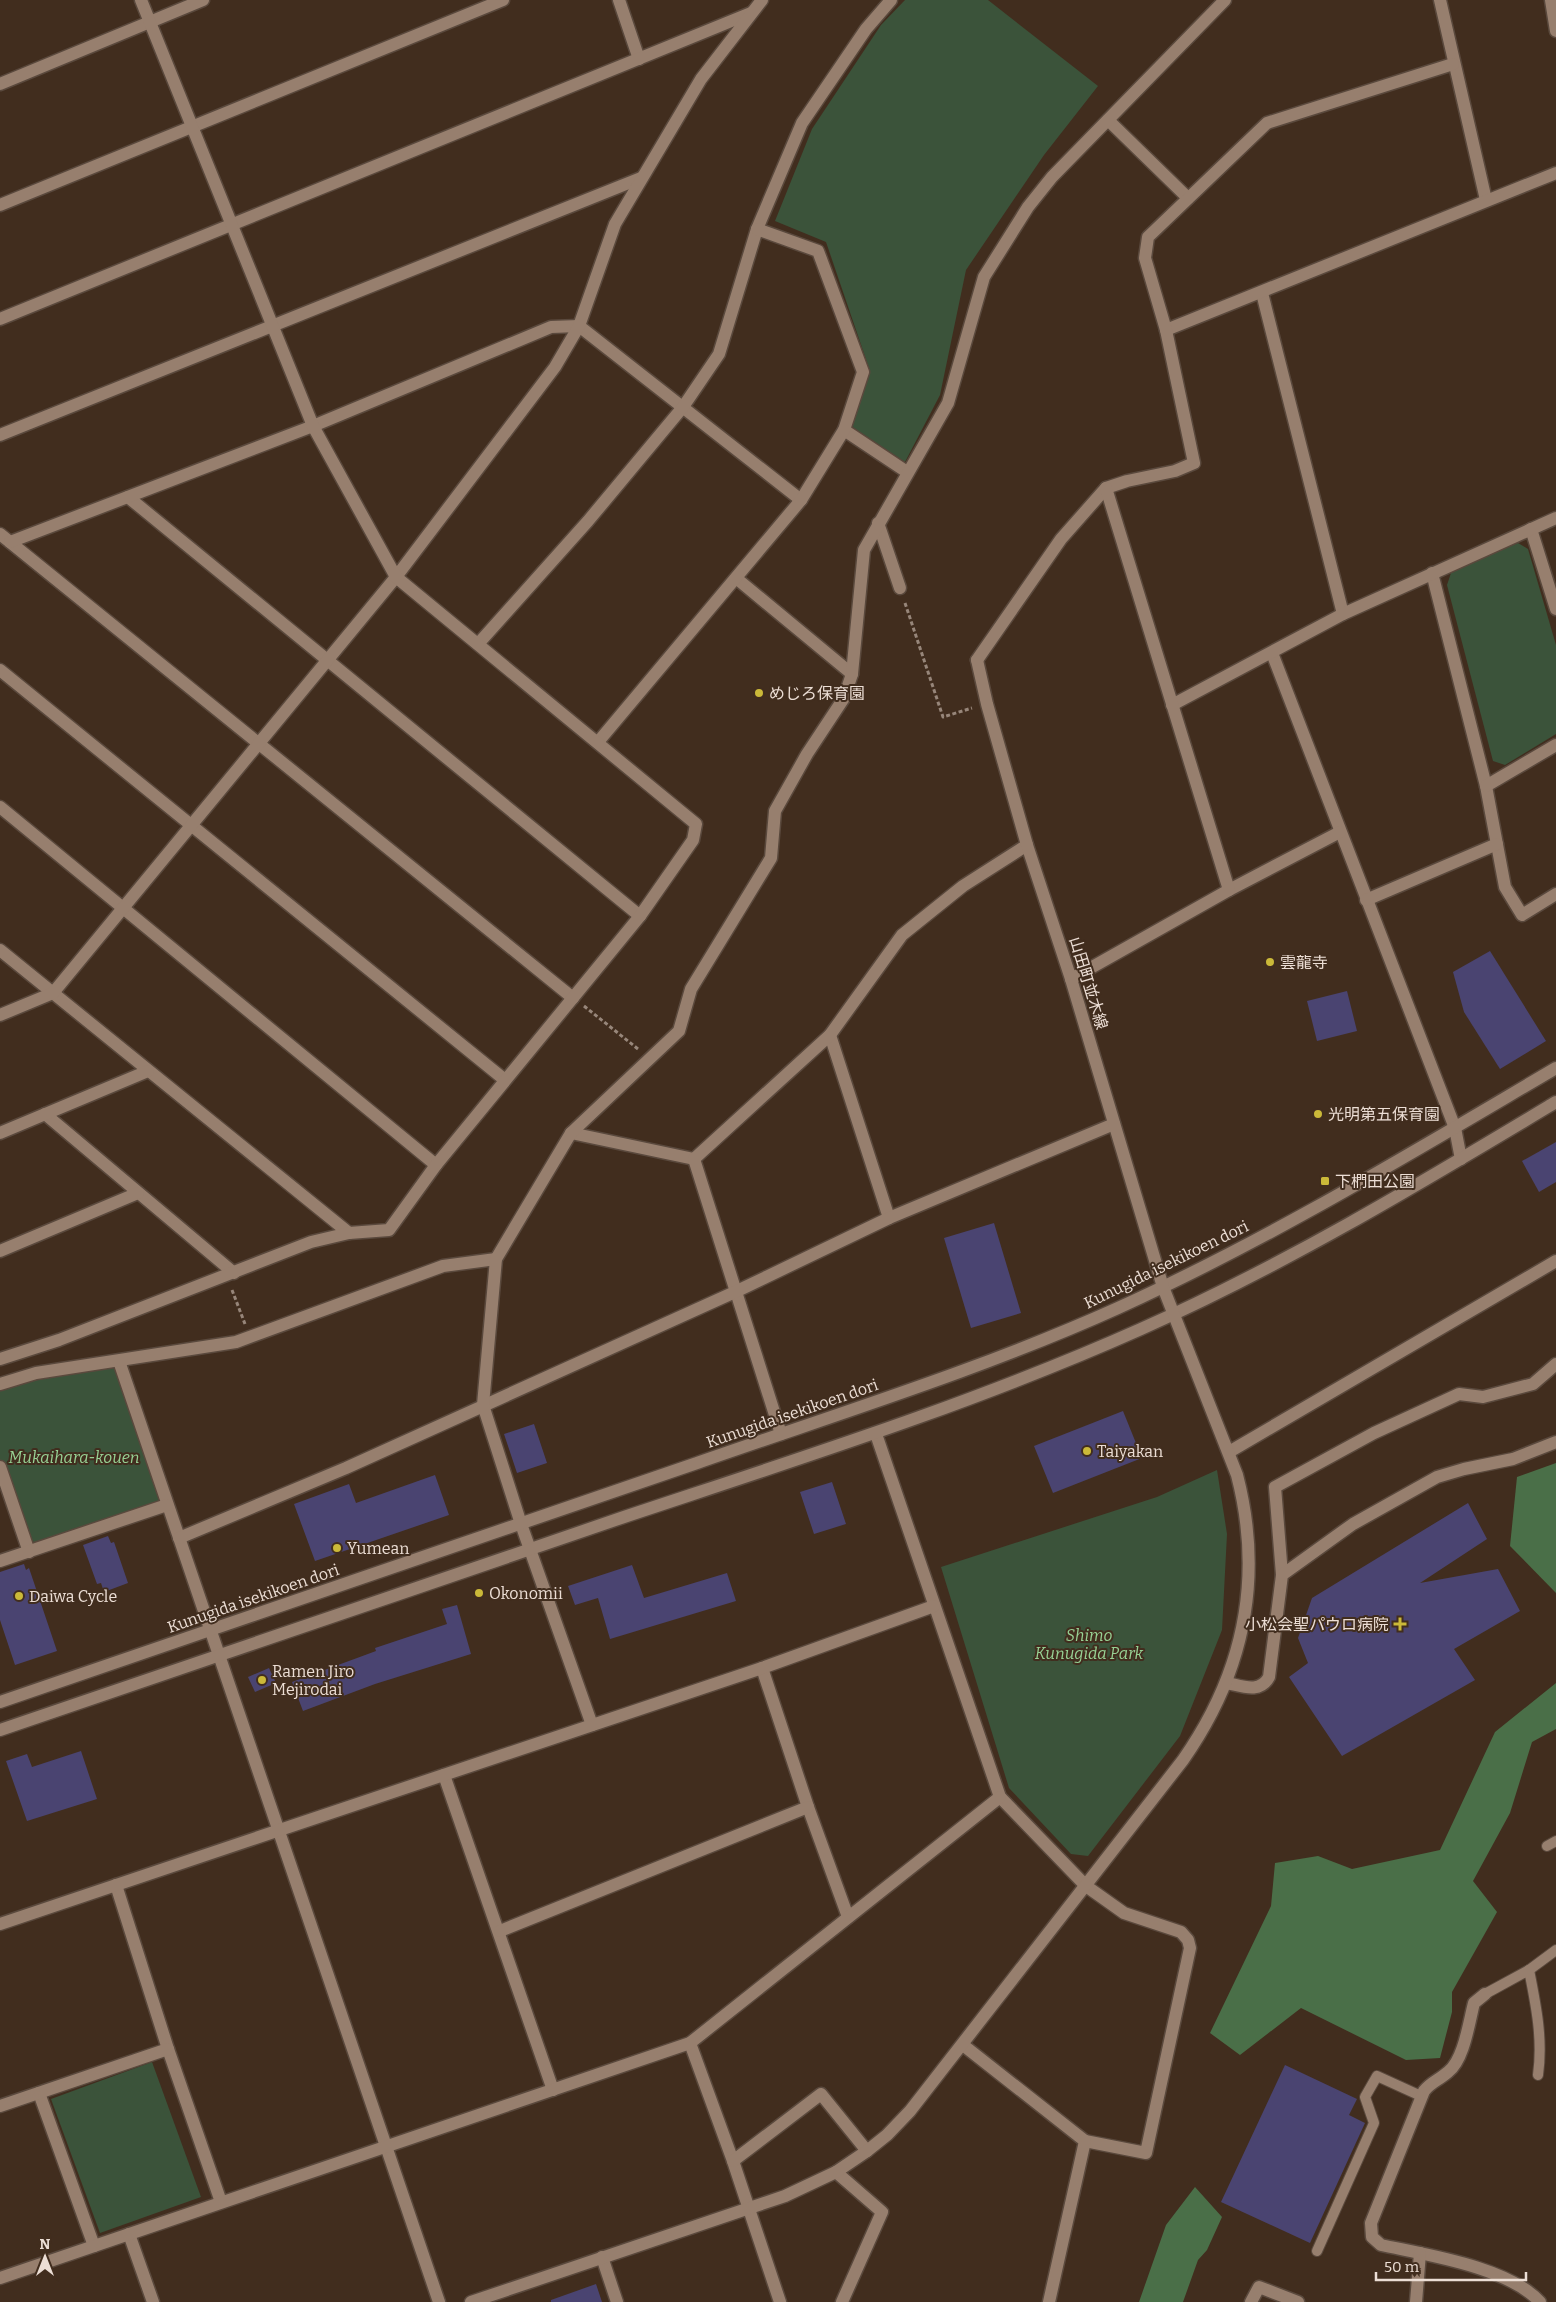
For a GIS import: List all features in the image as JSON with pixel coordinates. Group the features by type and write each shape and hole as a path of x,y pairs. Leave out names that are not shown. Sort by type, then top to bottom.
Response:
{"street":[{"path":"0,1359 59,1340 311,1242 349,1232 389,1230 436,1165 640,916 692,840 696,824 396,577 313,426 141,0"},
{"path":"0,84 203,0"},
{"path":"0,205 503,0"},
{"path":"619,0 639,59"},
{"path":"478,644 588,521 683,407 719,354 757,229 802,123 866,29 891,0"},
{"path":"592,1725 521,1524 483,1405 496,1259 571,1132 649,1057 679,1031 691,989 771,858 775,811 807,754 844,698 852,674 864,550 948,403 984,277 1028,207 1052,177 1225,0"},
{"path":"1440,0 1453,64 1486,200"},
{"path":"1551,0 1556,31"},
{"path":"0,320 734,22 757,4"},
{"path":"0,1015 53,993 396,577 555,367 579,326 615,224 702,79 757,4"},
{"path":"1229,890 1106,488 1127,481 1174,471 1194,463 1166,330 1145,258 1148,237 1267,123 1453,64"},
{"path":"1108,120 1188,198"},
{"path":"1166,330 1262,293 1556,173"},
{"path":"0,435 641,178"},
{"path":"598,742 801,500 844,430 863,372 818,251 757,229"},
{"path":"1262,293 1343,614"},
{"path":"5,538 128,497 313,426 551,327 579,326 801,500"},
{"path":"844,430 907,472"},
{"name":"山田町並木線","path":"471,2302 790,2194 836,2172 887,2135 910,2111 962,2045 1192,1747 1211,1716 1227,1682 1245,1615 1249,1560 1244,1506 1229,1452 1172,1314 1163,1287 1072,979 1027,845 987,704 977,660 1061,539 1106,488"},
{"path":"128,497 640,916"},
{"path":"1172,705 1343,614 1556,518"},
{"path":"878,524 900,588"},
{"path":"1531,529 1556,609"},
{"path":"5,538 573,998"},
{"path":"1432,573 1486,786 1505,888 1522,915 1556,894"},
{"path":"736,578 852,674"},
{"path":"1272,653 1454,1128 1460,1159"},
{"path":"0,670 505,1080"},
{"path":"1486,786 1556,745"},
{"path":"0,807 436,1165"},
{"path":"1072,979 1229,890 1340,832"},
{"path":"1366,900 1497,844"},
{"path":"694,1159 830,1035 902,935 962,886 1027,845"},
{"path":"0,950 349,1232"},
{"path":"830,1035 888,1218"},
{"name":"Kunugida isekikoen dori","path":"0,1702 781,1434 1036,1343 1163,1287 1343,1191 1556,1068"},
{"path":"0,1132 148,1071"},
{"path":"0,1730 530,1549 876,1434 1017,1381 1172,1314 1323,1238 1556,1102"},
{"path":"45,1114 230,1274"},
{"path":"179,1538 346,1468 735,1292 888,1218 1114,1124"},
{"path":"571,1132 694,1159"},
{"path":"694,1159 781,1434"},
{"path":"0,1251 138,1193"},
{"path":"0,1384 36,1373 236,1342 443,1266 496,1259"},
{"path":"1229,1452 1556,1261"},
{"path":"119,1361 439,2302"},
{"path":"1227,1682 1259,1688 1264,1685 1269,1677 1282,1575 1275,1487 1374,1434 1460,1394 1483,1397 1534,1384 1556,1364"},
{"path":"876,1434 1000,1797 1086,1886 1124,1913 1181,1932 1188,1940 1190,1948 1146,2153 1085,2141 962,2045"},
{"path":"1282,1575 1354,1524 1437,1477 1464,1469 1513,1459 1556,1442"},
{"path":"0,1467 29,1552"},
{"path":"0,1561 167,1505"},
{"path":"0,1924 277,1829 762,1668 934,1606"},
{"path":"762,1668 808,1807 848,1917"},
{"path":"444,1775 500,1931 553,2090"},
{"path":"0,2278 690,2043 1000,1797"},
{"path":"500,1931 808,1807"},
{"path":"116,1885 168,2049 221,2202"},
{"path":"1486,1994 1474,2003 1468,2029 1455,2063 1449,2072 1431,2082 1422,2096 1371,2223 1372,2238 1381,2245 1483,2269 1527,2290 1538,2301"},
{"path":"690,2043 734,2161 780,2302"},
{"path":"0,2106 168,2049"},
{"path":"39,2093 94,2246"},
{"path":"734,2161 821,2094 867,2151"},
{"path":"1050,2302 1085,2141"},
{"path":"836,2172 882,2212 842,2302"},
{"path":"130,2234 154,2302"},
{"path":"1416,2302 1420,2253"},
{"path":"602,2257 617,2302"},
{"path":"1251,2302 1258,2287 1298,2302"}],"lane":[{"path":"1486,1994 1529,1970 1556,1950"},
{"path":"1529,1970 1539,2018 1541,2056 1538,2075"},
{"path":"1317,2251 1374,2123 1365,2097 1377,2076 1422,2096"}],"path":[{"path":"900,588 943,717 987,704"},
{"path":"573,998 649,1057"},
{"path":"230,1274 250,1338"}],"green space":[{"path":"905,0 988,0 1098,86 1044,155 966,270 940,395 905,462 851,426 870,371 826,242 775,221 812,129 881,25"},
{"path":"1518,543 1528,549 1556,645 1556,734 1505,765 1493,761 1447,585 1452,570"},
{"name":"Mukaihara-kouen","path":"119,1361 167,1505 29,1552 0,1467 0,1384"},
{"path":"1556,1463 1556,1593 1510,1546 1517,1477"},
{"name":"Shimo Kunugida Park","path":"1217,1470 1227,1534 1222,1630 1180,1736 1088,1856 1071,1854 1009,1788 941,1567 1157,1497"},
{"path":"1556,1683 1556,1729 1532,1742 1510,1813 1473,1881 1497,1912 1452,1992 1452,2012 1440,2058 1406,2060 1301,2008 1240,2055 1210,2033 1271,1906 1275,1863 1318,1856 1352,1869 1440,1850 1495,1732"},
{"path":"152,2062 201,2197 100,2233 51,2099"},
{"path":"1195,2187 1222,2217 1207,2250 1198,2260 1183,2302 1139,2302 1166,2225"}],"building":[{"path":"1490,951 1546,1041 1500,1069 1464,1012 1453,972"},
{"path":"1347,991 1357,1031 1317,1041 1307,1001"},
{"path":"1556,1142 1556,1182 1539,1192 1522,1161"},
{"path":"994,1223 1021,1313 971,1328 944,1238"},
{"path":"1123,1411 1142,1458 1053,1493 1034,1446"},
{"path":"534,1424 547,1463 517,1473 504,1434"},
{"path":"435,1475 449,1515 315,1561 294,1504 349,1484 356,1503"},
{"path":"832,1482 846,1524 814,1534 800,1492"},
{"name":"小松会聖パウロ病院","path":"1468,1503 1487,1539 1420,1583 1498,1569 1520,1611 1454,1649 1475,1680 1342,1756 1289,1677 1308,1663 1298,1638 1312,1598"},
{"path":"108,1536 111,1543 114,1542 128,1583 104,1592 101,1583 97,1584 83,1545"},
{"name":"Daiwa Cycle","path":"24,1564 26,1570 29,1568 57,1651 15,1665 0,1620 0,1572"},
{"path":"632,1565 644,1598 727,1573 736,1601 610,1639 598,1598 575,1605 568,1586"},
{"path":"457,1605 471,1654 375,1684 303,1711 292,1682 376,1651 375,1648 447,1624 442,1609"},
{"name":"Ramen Jiro Mejirodai","path":"269,1668 276,1683 255,1692 248,1677"},
{"path":"81,1751 97,1799 27,1821 6,1761 27,1754 32,1767"},
{"path":"1285,2065 1357,2099 1349,2115 1365,2123 1310,2243 1221,2202"},
{"path":"596,2284 602,2302 551,2302 551,2300"}],"place":[{"name":"めじろ保育園","path":"759,693"},
{"name":"雲龍寺","path":"1270,962"},
{"name":"光明第五保育園","path":"1318,1114"},
{"name":"下椚田公園","path":"1325,1181"},
{"name":"Taiyakan","path":"1087,1451"},
{"name":"Yumean","path":"337,1548"},
{"name":"Okonomii","path":"479,1593"},
{"name":"Daiwa Cycle","path":"19,1596"},
{"name":"小松会聖パウロ病院","path":"1400,1624"},
{"name":"Ramen Jiro Mejirodai","path":"262,1680"}]}
